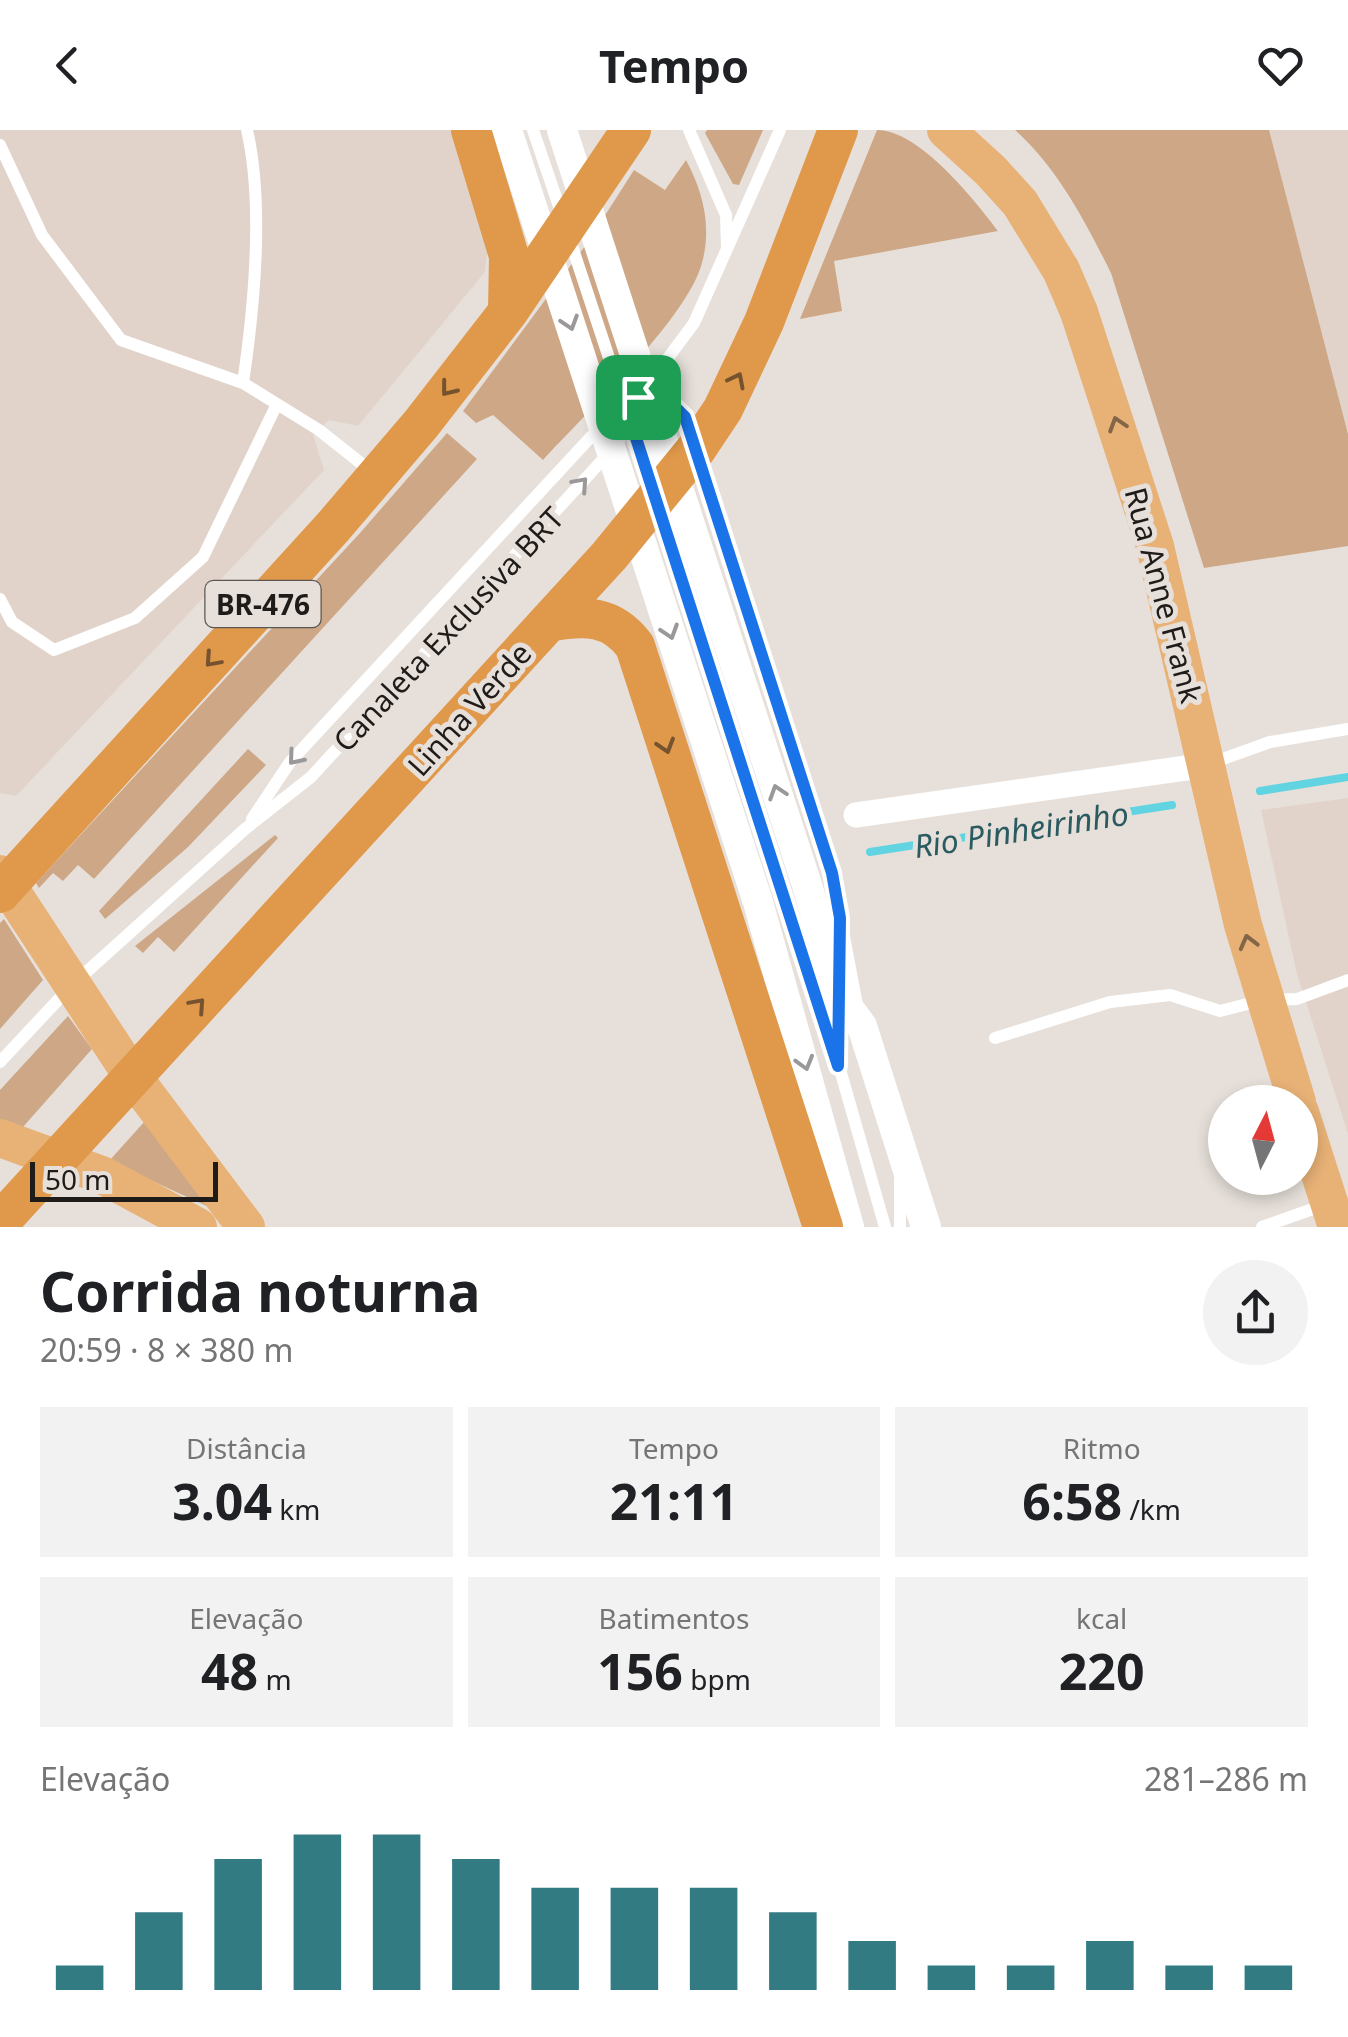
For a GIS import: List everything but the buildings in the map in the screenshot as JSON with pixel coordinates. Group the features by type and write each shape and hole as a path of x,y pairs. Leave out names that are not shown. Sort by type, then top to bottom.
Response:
{"highway":[{"path":"471,130 509,256 508,312"},
{"name":"BR-476","path":"2,884 378,476 508,312 631,130"},
{"name":"Linha Verde","path":"0,1222 610,556 696,448 723,409 751,352 838,130"},
{"path":"548,622 577,616 605,620 624,630 636,646 823,1227"}],"main road":[{"name":"Rua Anne Frank","path":"946,130 1020,203 1061,270 1079,312 1155,546 1264,1000 1292,1085"},
{"path":"2,884 132,1077 246,1227"},
{"path":"0,1138 144,1194 198,1227"},
{"path":"1318,1168 1333,1215"}],"street":[{"path":"507,130 783,893 832,929 839,994 862,1026 926,1227"},
{"path":"562,130 783,893 782,982 770,1064"},
{"path":"856,814 1207,765"},
{"path":"782,982 848,1227"}],"lane":[{"path":"243,383 254,314 254,160 247,130"},
{"path":"534,130 783,893 884,1227"},
{"path":"688,130 726,215 727,254"},
{"name":"Canaleta Exclusiva BRT","path":"245,829 290,762 607,420 627,410 638,397 694,322 780,130"},
{"path":"0,145 42,235 121,340 243,383 319,430 378,476"},
{"path":"638,397 658,397 678,408 696,448 832,873 832,929 862,1026"},
{"path":"0,599 12,622 54,650 135,618 203,557 277,404"},
{"name":"Canaleta Exclusiva BRT","path":"0,1062 72,984 245,829 311,777 619,442 627,410"},
{"path":"1207,765 1270,742 1348,729"},
{"path":"995,1038 1110,1002 1170,995 1220,1011 1264,1000 1298,999 1348,980"},
{"path":"838,1066 839,994"},
{"name":"Canaleta Exclusiva BRT","path":"0,1051 19,1042"},
{"path":"900,1144 900,1227"},
{"path":"1271,1226 1333,1215"}],"shaded area":[{"path":"0,130 454,130 489,237 485,272 358,426 329,420 313,435 324,470 16,796 0,793"},
{"path":"763,130 739,185 733,184 705,133"},
{"path":"877,130 910,141 927,154 960,185 998,231 834,261 842,311 800,319"},
{"path":"1015,130 1269,130 1348,434 1348,546 1204,568 1111,273 1058,179"},
{"path":"1269,130 1348,130 1348,434 1295,231"},
{"path":"686,160 704,210 705,249 693,286 656,338 543,460 493,415 476,423 463,411 588,242 634,170 665,190"},
{"path":"447,433 477,459 94,879 78,865 63,881 53,873 39,888 36,883 360,533"},
{"path":"248,749 266,765 188,847 105,919 99,911"},
{"path":"1348,798 1348,1134 1297,974 1261,810"},
{"path":"275,835 278,838 174,952 158,937 143,953 135,946"},
{"path":"4,919 43,980 0,1029 0,923"},
{"path":"68,1016 92,1049 23,1127 0,1121 0,1090"},
{"path":"145,1121 213,1209 109,1161"}],"waterway":[{"name":"Rio Pinheirinho","path":"1260,791 1348,777"},
{"name":"Rio Pinheirinho","path":"870,852 1172,805"}],"route":[{"path":"638,397 668,400 685,417 832,873 840,918 838,1066 627,410 638,397"}]}
